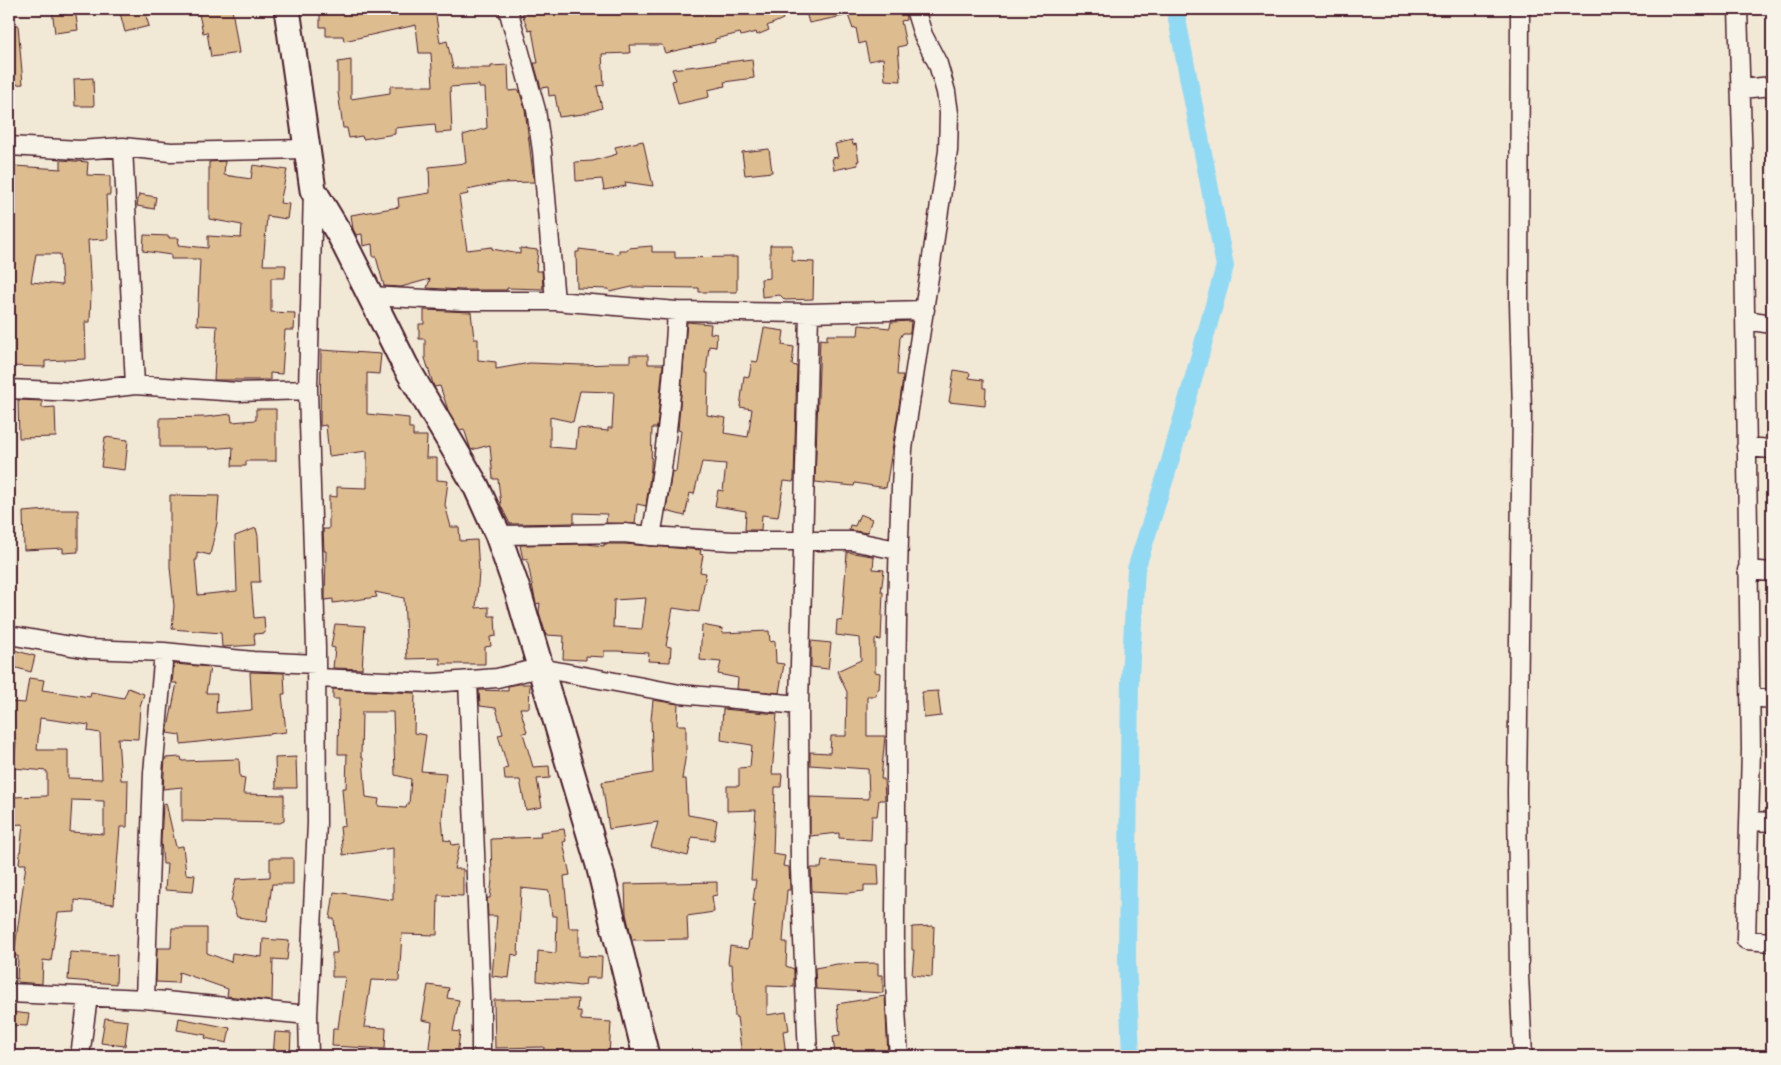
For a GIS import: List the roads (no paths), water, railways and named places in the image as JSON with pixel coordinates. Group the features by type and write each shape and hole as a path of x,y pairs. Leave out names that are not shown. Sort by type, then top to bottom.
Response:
{"main road":[{"path":"287,9 313,190 340,235 405,365 476,486 498,535 599,865 641,1053"}],"street":[{"path":"508,9 536,110 540,133 555,302"},
{"path":"899,1056 894,910 898,550 903,449 948,151 950,113 938,64 923,35 915,9"},
{"path":"1520,9 1519,303 1522,412 1517,792 1519,975 1523,1056"},
{"path":"1738,9 1745,320 1750,697 1746,940 1772,942"},
{"path":"1740,89 1772,86"},
{"path":"9,146 79,150 123,146 171,152 306,149"},
{"path":"123,146 135,385"},
{"path":"309,1056 308,1015 317,823 316,671 308,390 313,190"},
{"path":"370,296 462,301 555,302 677,311 809,313 925,310"},
{"path":"651,536 664,466 673,384 677,311"},
{"path":"808,1056 800,869 799,704 809,313"},
{"path":"1745,320 1772,324"},
{"path":"9,389 77,392 135,385 238,392 308,390"},
{"path":"1746,447 1772,449"},
{"path":"498,535 624,532 651,536 732,541 852,541 898,550"},
{"path":"1748,570 1772,572"},
{"path":"9,636 88,649 164,652 433,683 497,678 540,668 680,694 799,704"},
{"path":"145,999 153,773 164,652"},
{"path":"468,680 481,1001 481,1056"},
{"path":"1750,697 1772,699"},
{"path":"1749,821 1772,822"},
{"path":"9,993 145,999 308,1015"},
{"path":"80,1056 88,997"}],"waterway":[{"path":"1131,1056 1127,959 1130,677 1136,569 1167,472 1225,266 1175,9"}]}
